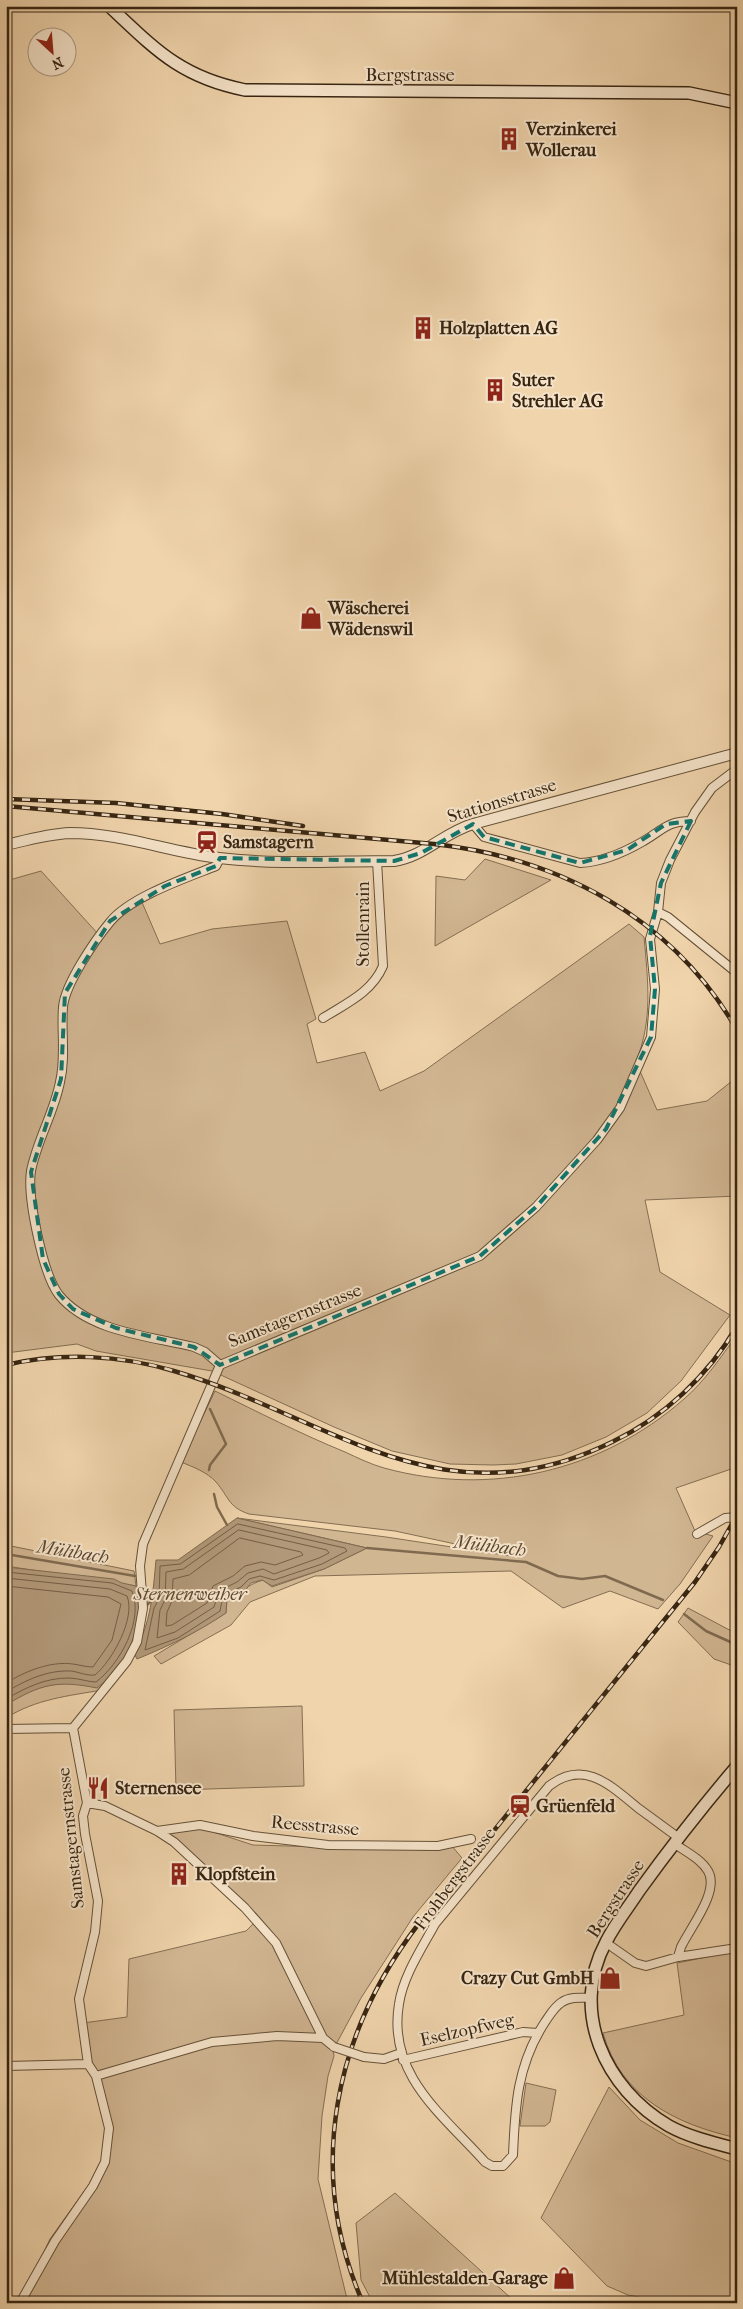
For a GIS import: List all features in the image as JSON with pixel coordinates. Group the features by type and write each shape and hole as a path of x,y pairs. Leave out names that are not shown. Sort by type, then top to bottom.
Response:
{"main road":[{"name":"Bergstrasse","path":"116,9 129,27 180,68 212,82 245,90 689,93 737,103"},
{"name":"Bergstrasse","path":"737,1766 677,1841 606,1942 594,1977 592,1998 594,2024 602,2053 613,2075 633,2099 670,2126 699,2138 737,2149"}],"street":[{"name":"Stationsstrasse","path":"6,845 41,837 70,834 109,836 220,858 260,861 377,861 408,859 421,853 450,833 474,824 737,753"},
{"name":"Samstagernstrasse","path":"88,2064 79,2000 95,1932 98,1901 85,1834 83,1816 86,1803 73,1728 127,1661 137,1642 143,1605 140,1566 143,1544 220,1364 475,1259 497,1243 536,1207 610,1124 644,1056 651,1037 655,989 650,939 658,912 661,883 670,860 691,821 712,788 737,769"},
{"path":"474,824 484,837 580,863 608,858 627,850 651,837 666,824 691,821"},
{"path":"220,858 216,866 166,886 120,911 110,921 76,973 65,993 63,1006 61,1079 56,1100 35,1155 31,1172 30,1190 43,1259 50,1279 59,1294 73,1309 90,1319 116,1328 194,1347 205,1352 220,1364"},
{"name":"Stollenrain","path":"323,1018 368,990 377,980 383,966 377,861"},
{"path":"658,912 668,917 737,973"},
{"path":"697,1534 725,1518 737,1518"},
{"path":"6,1729 73,1728"},
{"name":"Frohbergstrasse","path":"592,1998 575,1997 563,2001 554,2008 538,2033 517,2088 512,2133 512,2155 503,2166 492,2166 485,2162 437,2111 409,2074 402,2057 397,2024 399,2002 423,1946 435,1924 549,1786 567,1775 590,1776 619,1791 704,1865 711,1879 710,1894 680,1948 678,1957"},
{"path":"86,1803 105,1806 157,1831 174,1842 245,1908 276,1943 323,2038 277,2036 212,2042 96,2076"},
{"name":"Reesstrasse","path":"157,1831 200,1825 253,1836 328,1845 438,1846 471,1839"},
{"path":"606,1942 635,1962 646,1966 678,1957 737,1948"},
{"name":"Eselzopfweg","path":"323,2038 334,2046 364,2057 384,2059 523,2032 538,2033"},
{"path":"6,2066 88,2064 96,2076 109,2128 105,2162 93,2186 55,2240 20,2303"}],"highlighted area":[{"path":"691,821 661,883 650,936 655,989 651,1037 606,1129 536,1207 480,1256 220,1365 194,1347 116,1328 73,1309 59,1294 43,1259 31,1172 61,1079 65,993 110,921 165,886 216,866 220,858 394,861 421,853 473,824 484,837 580,863 627,850 666,824"}],"shaded area":[{"path":"485,859 551,880 435,946 436,876 465,880"},
{"path":"41,871 99,935 112,922 141,900 160,944 212,929 287,921 316,1019 307,1024 317,1063 365,1052 380,1091 424,1071 629,924 644,937 648,985 645,1031 636,1062 657,1110 707,1101 737,1077 737,1196 645,1200 660,1272 730,1315 681,1381 647,1413 606,1437 562,1455 516,1464 450,1464 392,1451 334,1427 212,1371 96,1351 77,1344 6,1353 6,881"},
{"path":"737,1335 737,1467 676,1488 695,1531 713,1536 680,1584 658,1609 610,1591 563,1608 511,1571 315,1576 250,1602 231,1625 161,1664 154,1656 226,1613 227,1598 253,1584 263,1580 272,1587 324,1569 367,1548 237,1518 386,1537 511,1556 395,1531 249,1514 242,1511 233,1505 212,1478 200,1470 181,1462 215,1391 312,1438 384,1468 424,1476 464,1480 504,1478 543,1472 581,1461 617,1445 652,1424 699,1385"},
{"path":"6,1545 134,1571 136,1586 6,1566"},
{"path":"688,1608 737,1634 737,1667 714,1659 678,1622"},
{"path":"129,1655 102,1690 41,1702 6,1718 6,1702 41,1687 73,1683 100,1683"},
{"path":"302,1706 304,1786 176,1790 174,1710"},
{"path":"201,1828 253,1845 431,1850 451,1845 462,1858 413,1917 361,1998 333,2050 334,2056 328,2076 322,2116 318,2179 348,2303 20,2303 50,2239 105,2162 109,2128 88,2064 83,2023 127,2017 129,1959 246,1931 257,1920 166,1834"},
{"path":"731,1952 737,1953 737,2138 692,2125 672,2116 637,2091 611,2055 603,2033 684,2015 677,1963"},
{"path":"526,2083 556,2090 550,2122 545,2126 520,2126"},
{"path":"609,2087 640,2120 678,2143 737,2164 737,2303 673,2303 628,2295 607,2286 541,2218"},
{"path":"395,2193 513,2300 534,2303 373,2303 361,2280 356,2223"}],"water":[{"name":"Sternenweiher","path":"237,1518 367,1548 324,1569 272,1586 262,1580 251,1583 244,1592 227,1598 226,1613 183,1638 137,1659 134,1653 148,1619 156,1560 178,1560"},
{"name":"Sternenweiher","path":"6,1567 114,1579 136,1586 138,1615 132,1643 108,1679 97,1688 60,1684 40,1688 6,1705"}],"waterway":[{"path":"6,1041 11,982"},
{"path":"209,1470 210,1465 226,1444 210,1409"},
{"path":"214,1494 217,1507 227,1525"},
{"name":"Mülibach","path":"367,1548 526,1562 558,1576 582,1579 605,1576 663,1600"},
{"name":"Mülibach","path":"6,1554 135,1576"},
{"name":"Mülibach","path":"144,1608 154,1598"},
{"name":"Mülibach","path":"684,1614 706,1631 737,1645"}],"railway":[{"path":"6,799 116,803 222,814 303,826"},
{"path":"6,806 434,844 480,851 525,863 568,879 608,900 646,925 680,955 710,990 737,1030"},
{"path":"6,1365 48,1358 69,1357 133,1361 174,1371 231,1391 336,1436 387,1455 439,1469 493,1473 550,1465 612,1442 631,1432 667,1407 683,1393 713,1362 737,1326"},
{"path":"363,2303 345,2253 335,2203 333,2154 338,2105 349,2057 367,2010 390,1965 420,1922 695,1582 719,1547 737,1515"}],"place":[{"name":"Verzinkerei Wollerau","path":"509,139"},
{"name":"Holzplatten AG","path":"423,328"},
{"name":"Suter Strehler AG","path":"495,390"},
{"name":"Wäscherei Wädenswil","path":"311,618"},
{"name":"Samstagern","path":"207,842"},
{"name":"Sternensee","path":"98,1788"},
{"name":"Grüenfeld","path":"520,1806"},
{"name":"Klopfstein","path":"179,1874"},
{"name":"Crazy Cut GmbH","path":"610,1978"},
{"name":"Mühlestalden-Garage","path":"564,2278"}]}
